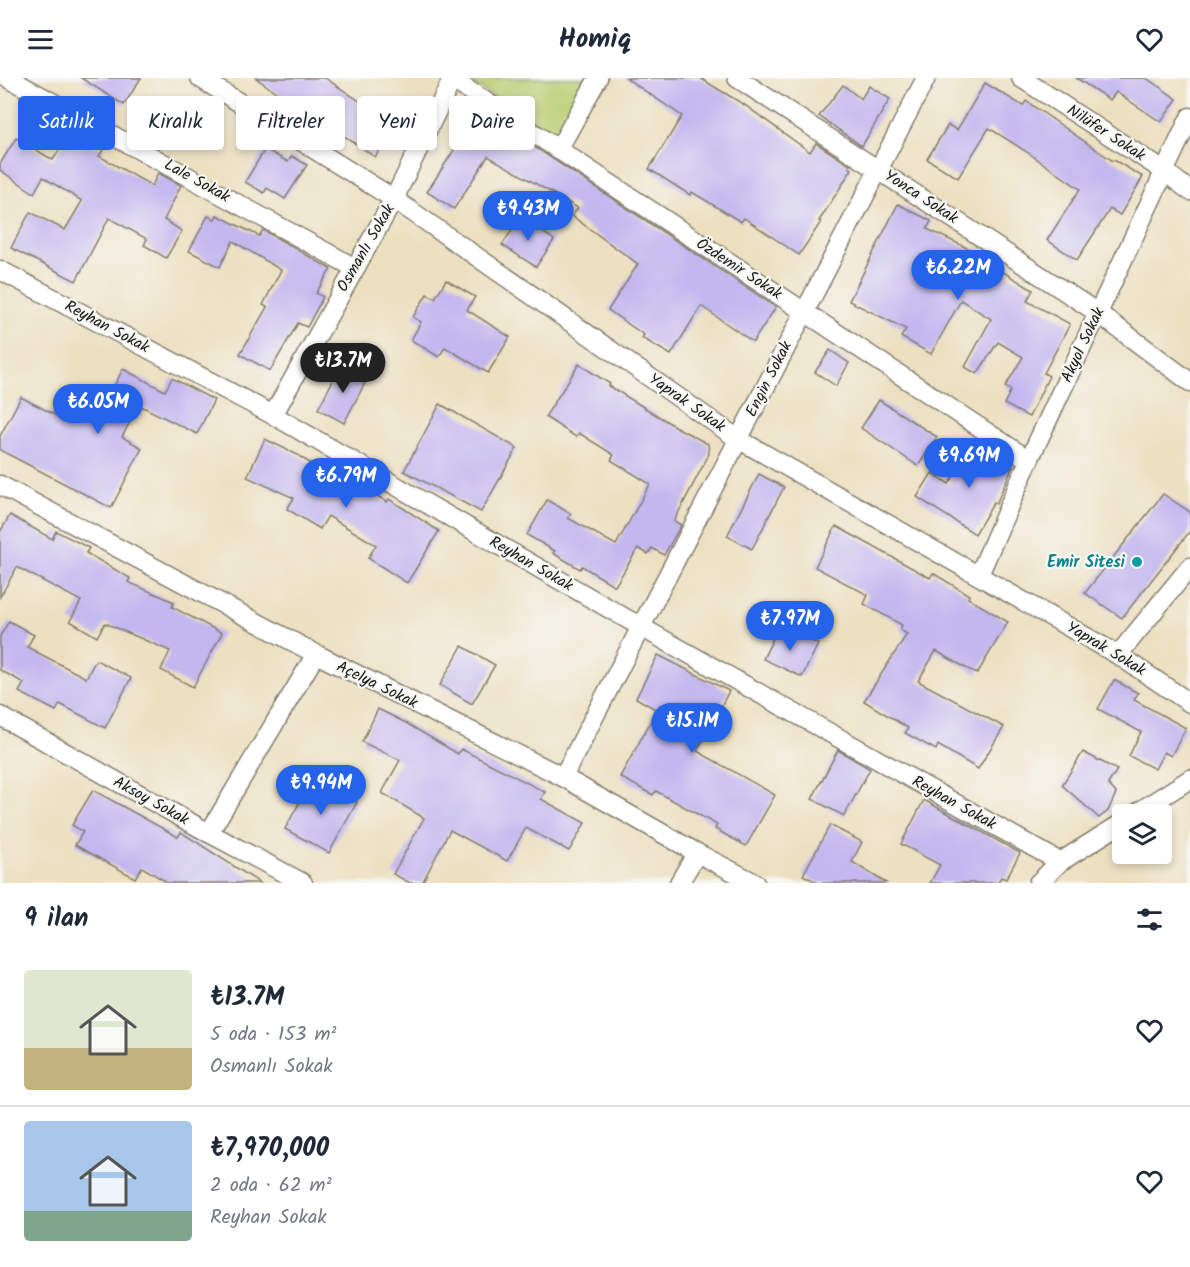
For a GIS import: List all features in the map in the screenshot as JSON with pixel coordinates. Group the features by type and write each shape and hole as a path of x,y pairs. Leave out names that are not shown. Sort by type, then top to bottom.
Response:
{"street":[{"name":"Lale Sokak","path":"8,78 355,268"},
{"name":"Yaprak Sokak","path":"200,78 394,199 738,439 1118,655 1190,703"},
{"path":"558,150 598,78"},
{"name":"Yonca Sokak","path":"737,78 1098,313 1190,382"},
{"name":"Engin Sokak","path":"563,777 926,78"},
{"name":"Nilüfer Sokak","path":"1021,78 1164,171 1190,191"},
{"name":"Osmanlı Sokak","path":"273,415 394,199 452,79"},
{"name":"Özdemir Sokak","path":"452,79 1029,460"},
{"name":"Akyol Sokak","path":"979,575 1029,460 1190,117"},
{"name":"Reyhan Sokak","path":"0,270 273,415 641,627 1060,862"},
{"name":"Açelya Sokak","path":"0,485 316,654 563,777 755,883"},
{"path":"1118,655 1190,567"},
{"path":"209,833 316,654"},
{"name":"Aksoy Sokak","path":"0,716 295,881"},
{"path":"1151,804 1190,779"},
{"path":"1038,883 1060,862 1112,829"},
{"path":"679,883 697,853"}],"green space":[{"path":"463,78 594,78 561,138 535,122 535,96 492,96"}],"building":[{"path":"81,78 141,78 130,96 127,96 124,105 115,99 115,96 110,96"},
{"path":"256,78 325,78 357,99 357,145 345,136 345,96 281,96"},
{"path":"626,78 700,78 746,106 810,152 816,143 850,165 852,169 799,255 744,218 741,222 692,192 690,195 649,169 682,116"},
{"path":"1076,78 1146,78 1177,99 1161,122 1116,92 1110,100"},
{"path":"985,83 1023,106 1026,101 1113,161 1143,177 1120,215 1110,209 1077,260 1047,240 1080,189 1027,152 989,128 958,178 927,159 948,125 957,130"},
{"path":"843,85 861,99 869,86 890,99 862,146 819,116"},
{"path":"16,138 18,150 36,150 53,160 59,150 103,150 99,156 152,186 158,173 181,185 164,220 182,231 166,258 144,245 147,239 109,218 76,281 11,248 30,212 65,230 82,201 43,177 34,193 0,170 0,164"},
{"path":"535,147 776,307 753,342 701,306 671,355 642,338 644,335 608,310 638,264 572,216 578,208 488,156 454,209 427,192 454,150 535,150"},
{"path":"264,150 288,162 292,156 307,165 285,199 267,188 264,193 245,182"},
{"path":"365,150 380,150 375,157"},
{"path":"898,204 931,221 927,229 984,256 983,260 1033,290 1027,301 1070,324 1044,373 1049,376 1029,417 1004,404 1011,390 1005,387 1023,357 998,342 977,374 965,367 991,319 961,300 931,354 901,337 906,329 849,301"},
{"path":"217,215 259,236 263,230 331,269 316,293 323,297 307,327 298,323 270,371 240,354 267,307 263,305 281,270 233,241 220,267 189,251 208,216 215,219"},
{"path":"521,217 554,240 536,267 502,245"},
{"path":"446,280 475,297 467,310 510,337 488,373 445,347 439,357 411,340 421,322 413,317 427,294 435,298"},
{"path":"830,350 849,363 836,386 815,372"},
{"path":"579,364 610,384 609,386 708,444 709,454 674,521 681,525 664,555 652,548 648,554 638,548 615,586 582,566 580,569 527,535 547,500 571,514 568,518 616,545 650,484 611,460 614,455 579,433 576,437 545,417"},
{"path":"341,365 367,379 344,423 318,409"},
{"path":"123,369 165,391 172,378 214,400 197,434 139,405 122,437 142,448 111,508 0,450 0,436 21,397 70,423 78,410 96,421"},
{"path":"879,400 937,437 918,466 861,428"},
{"path":"440,404 517,448 481,512 404,471"},
{"path":"265,439 300,456 356,491 360,485 387,502 389,499 439,531 407,583 368,558 376,545 328,516 320,529 287,509 294,498 247,477"},
{"path":"973,443 1013,466 996,504 994,502 975,534 917,497 932,473 949,484"},
{"path":"759,474 784,487 752,549 727,536"},
{"name":"Emir Sitesi","path":"1163,494 1190,512 1190,531 1122,618 1085,593"},
{"path":"10,515 52,539 56,531 89,548 86,553 130,578 128,582 174,602 172,607 222,633 193,687 161,670 170,651 105,623 97,637 70,621 81,601 17,567 0,597 0,532"},
{"path":"836,526 930,578 933,573 1008,622 977,674 936,651 918,681 1004,727 978,769 938,745 936,750 905,733 908,728 864,701 907,634 900,630 902,625 864,604 868,595 815,567"},
{"path":"9,621 34,635 27,647 86,678 96,660 131,678 105,728 60,704 56,711 19,692 24,683 0,670 0,636"},
{"path":"779,626 818,644 802,677 763,659"},
{"path":"462,646 495,665 472,704 440,685"},
{"path":"658,655 729,691 697,751 775,795 746,846 715,829 717,825 656,791 653,795 620,777 657,710 636,698"},
{"path":"1114,680 1138,693 1134,700 1186,728 1171,756 1164,752 1155,769 1129,756 1141,732 1098,709"},
{"path":"378,709 458,754 461,749 545,792 541,799 585,823 569,851 526,828 507,861 450,830 422,883 410,883 393,874 424,818 382,793 400,760 362,742"},
{"path":"838,750 870,769 844,816 812,799"},
{"path":"1083,752 1117,770 1108,784 1116,793 1108,811 1099,818 1062,785"},
{"path":"313,778 357,802 329,853 285,829"},
{"path":"93,790 178,837 181,832 260,883 168,883 142,867 135,878 75,845 83,832 72,825"},
{"path":"924,800 1020,853 1006,879 1001,877 998,883 930,883 940,865 901,844"},
{"path":"830,825 862,842 852,862 886,883 818,883 803,875"}],"place":[{"name":"Emir Sitesi","path":"1137,562"}]}
